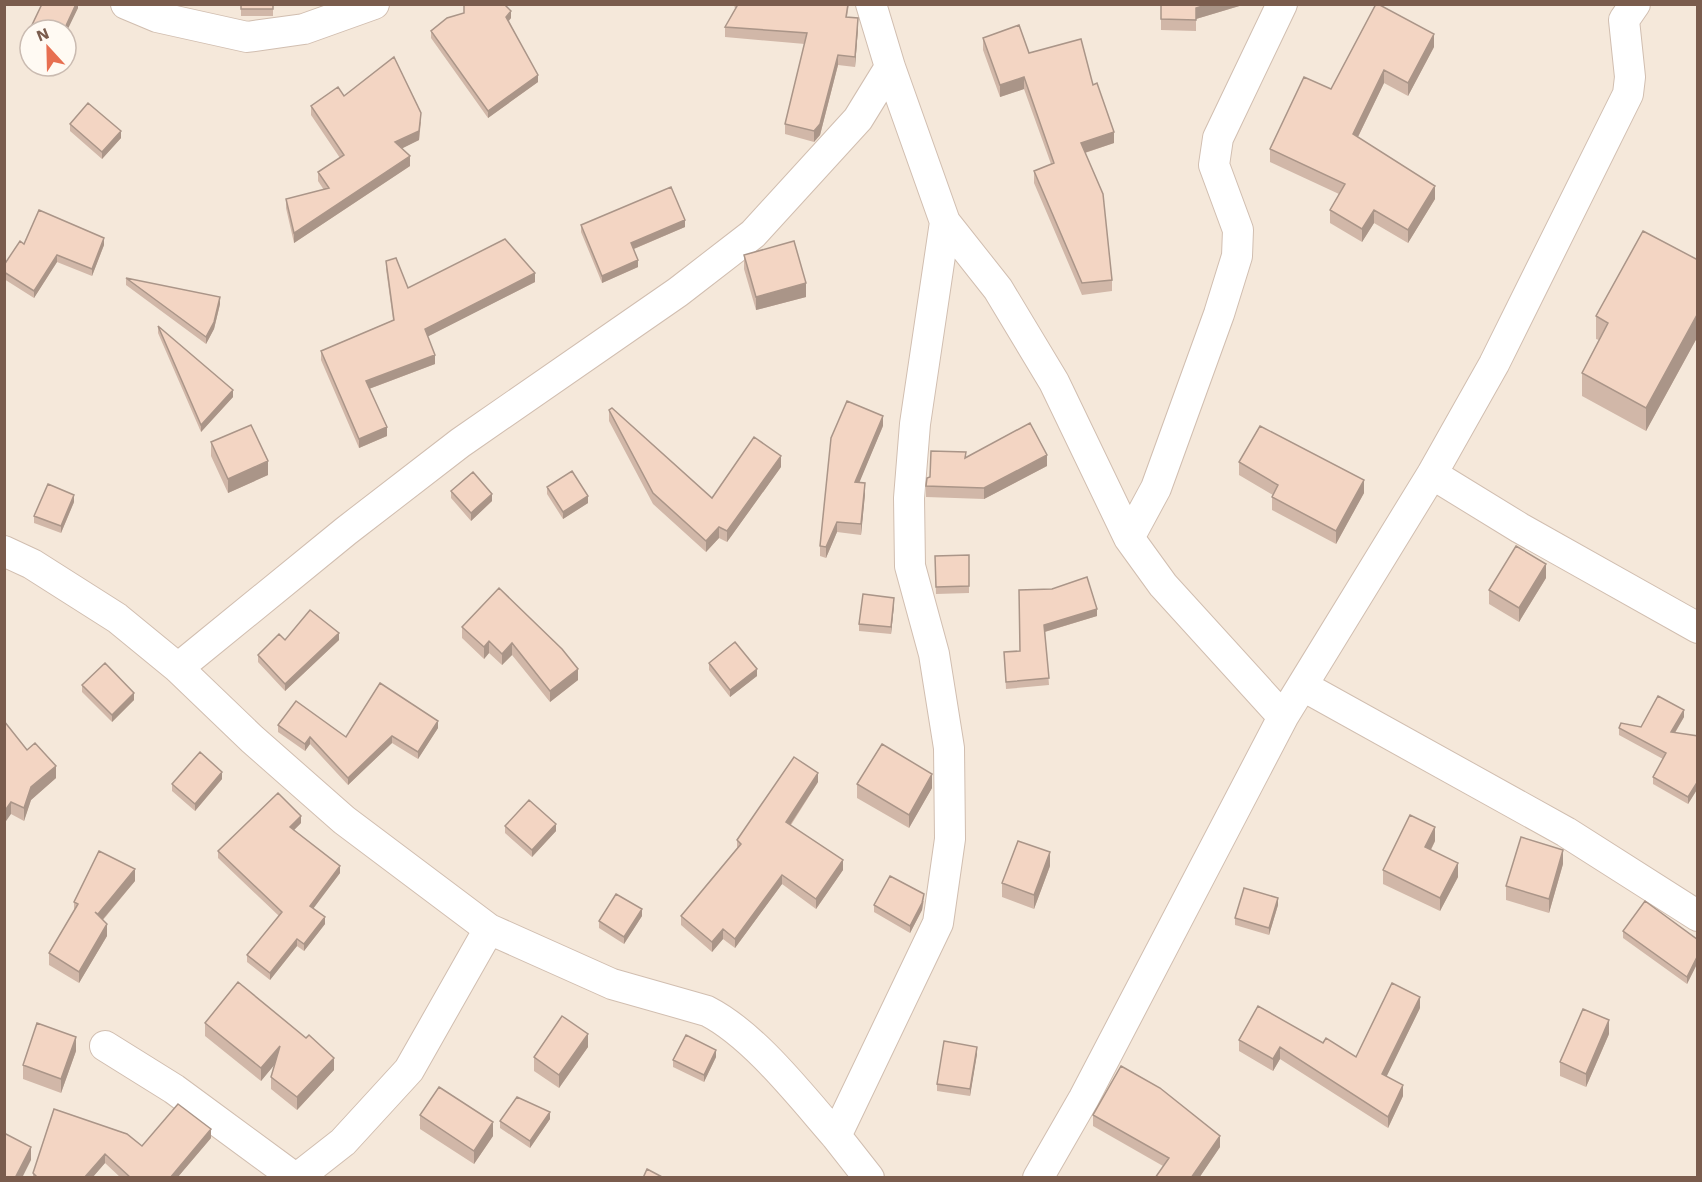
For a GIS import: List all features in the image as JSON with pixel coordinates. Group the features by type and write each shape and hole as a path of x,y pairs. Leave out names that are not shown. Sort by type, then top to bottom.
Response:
{"street":[{"path":"126,4 157,17 247,37 304,29 374,4"},
{"path":"871,4 890,67 945,222 998,289 1054,382 1129,538 1163,585 1283,717"},
{"path":"1129,538 1156,488 1219,314 1237,256 1238,230 1218,180 1215,152 1218,138 1282,4"},
{"path":"1038,1178 1084,1098 1283,717 1432,474 1494,364 1628,94 1630,76 1622,10"},
{"path":"178,668 346,531 460,443 678,292 753,234 858,119 890,67"},
{"path":"836,1136 938,923 950,839 949,748 934,654 910,566 909,498 915,424 945,222"},
{"path":"1432,474 1520,528 1698,628"},
{"path":"4,551 32,564 117,618 178,668 252,739 344,820 489,930 612,984 706,1011 721,1018 795,1089 869,1178"},
{"path":"1303,686 1566,832 1698,916"},
{"path":"105,1046 174,1089 296,1178 343,1142 409,1070 489,930"}],"shaded area":[{"path":"5,5 1697,5 1697,1177 5,1177"}],"building":[{"path":"42,4 76,4 70,18 35,18"},
{"path":"241,4 273,4 273,9 241,9"},
{"path":"464,4 504,4 511,11 506,17 538,75 488,111 431,31 447,18 464,13"},
{"path":"737,4 848,4 846,17 858,18 855,57 838,55 820,124 814,131 785,124 807,33 725,27"},
{"path":"1161,4 1209,4 1196,8 1196,20 1161,19"},
{"path":"1376,4 1434,34 1408,83 1384,70 1353,134 1435,186 1408,230 1374,210 1362,229 1330,210 1345,184 1270,149 1304,77 1331,89"},
{"path":"1019,25 1029,53 1081,39 1093,85 1097,83 1114,132 1081,143 1103,194 1112,280 1082,283 1034,171 1054,163 1024,77 1000,85 983,38"},
{"path":"394,57 421,113 419,131 395,142 410,156 294,233 286,199 329,188 318,172 344,155 311,106 338,87 344,96"},
{"path":"88,103 121,131 102,152 70,124"},
{"path":"671,187 685,220 631,243 638,260 602,276 581,225"},
{"path":"39,210 104,238 92,269 57,255 34,291 4,272 4,265 20,241 24,244"},
{"path":"1643,231 1698,260 1698,313 1646,408 1582,373 1608,323 1596,316"},
{"path":"505,239 535,273 425,329 435,355 366,381 387,427 359,439 321,351 394,320 386,261 396,258 408,288"},
{"path":"794,241 806,283 756,297 744,255"},
{"path":"126,278 220,297 214,322 206,337"},
{"path":"158,326 233,390 201,425"},
{"path":"847,401 883,416 855,482 865,483 861,524 837,522 826,547 820,546 831,438"},
{"path":"612,408 712,498 754,437 781,456 727,531 719,527 706,541 653,493 609,410"},
{"path":"1030,423 1047,455 984,488 926,486 927,478 930,477 931,451 966,452 965,458"},
{"path":"251,425 268,461 228,479 211,442"},
{"path":"1260,426 1364,480 1336,531 1272,497 1278,485 1239,462"},
{"path":"572,471 588,496 563,512 547,487"},
{"path":"473,472 492,494 471,513 451,491"},
{"path":"48,484 74,495 61,526 34,516"},
{"path":"1516,546 1546,564 1519,608 1489,590"},
{"path":"969,555 969,586 936,587 935,556"},
{"path":"1087,577 1097,609 1044,625 1049,678 1006,682 1004,652 1020,651 1019,590 1052,589"},
{"path":"499,588 562,649 578,669 550,691 512,643 502,654 489,641 484,647 462,627"},
{"path":"863,594 894,598 891,627 859,624"},
{"path":"310,610 339,633 285,684 258,655 279,634 285,640"},
{"path":"735,642 757,669 730,690 709,663"},
{"path":"105,663 134,693 112,715 82,685"},
{"path":"380,683 438,721 418,752 392,736 348,778 310,737 305,744 278,725 296,701 346,737"},
{"path":"1658,696 1684,710 1671,732 1698,736 1698,781 1688,797 1653,777 1666,753 1619,728 1621,723 1641,727"},
{"path":"4,721 27,750 35,743 56,766 31,787 24,808 11,802 4,812"},
{"path":"882,744 932,774 909,815 857,784"},
{"path":"200,752 222,772 195,804 172,784"},
{"path":"794,757 818,773 786,822 843,860 816,899 782,875 735,939 723,929 712,942 681,916 741,844 737,840"},
{"path":"278,793 301,816 290,827 340,866 310,906 325,917 304,944 297,939 270,973 247,955 282,912 218,851"},
{"path":"529,800 556,824 532,850 505,826"},
{"path":"1410,815 1435,827 1425,847 1458,863 1440,898 1383,870"},
{"path":"1521,837 1563,850 1549,899 1506,886"},
{"path":"1018,841 1050,852 1034,895 1002,883"},
{"path":"99,851 135,869 98,914 95,912 107,924 79,972 49,953 78,904 74,902"},
{"path":"890,876 924,894 910,926 874,905"},
{"path":"1244,888 1278,898 1269,928 1235,918"},
{"path":"616,894 642,909 624,937 599,921"},
{"path":"1645,901 1698,940 1698,955 1687,977 1623,931"},
{"path":"238,982 306,1038 309,1035 334,1058 297,1097 271,1077 280,1046 261,1068 205,1023"},
{"path":"1392,983 1420,997 1382,1074 1403,1085 1388,1117 1280,1047 1273,1059 1239,1040 1258,1006 1323,1043 1326,1038 1356,1057"},
{"path":"1583,1009 1609,1020 1586,1074 1560,1062"},
{"path":"562,1016 588,1034 559,1075 534,1057"},
{"path":"37,1023 76,1037 61,1079 23,1065"},
{"path":"686,1035 716,1050 704,1075 673,1060"},
{"path":"944,1041 977,1047 970,1089 937,1084"},
{"path":"1121,1066 1160,1088 1220,1136 1191,1178 1155,1178 1169,1158 1093,1115"},
{"path":"439,1087 493,1122 474,1151 420,1115"},
{"path":"517,1097 550,1112 530,1141 500,1121"},
{"path":"178,1104 211,1129 170,1178 131,1178 105,1154 84,1178 38,1178 33,1173 54,1109 127,1134 142,1146"},
{"path":"4,1133 31,1147 15,1178 4,1178"},
{"path":"647,1169 664,1178 643,1178"}]}
